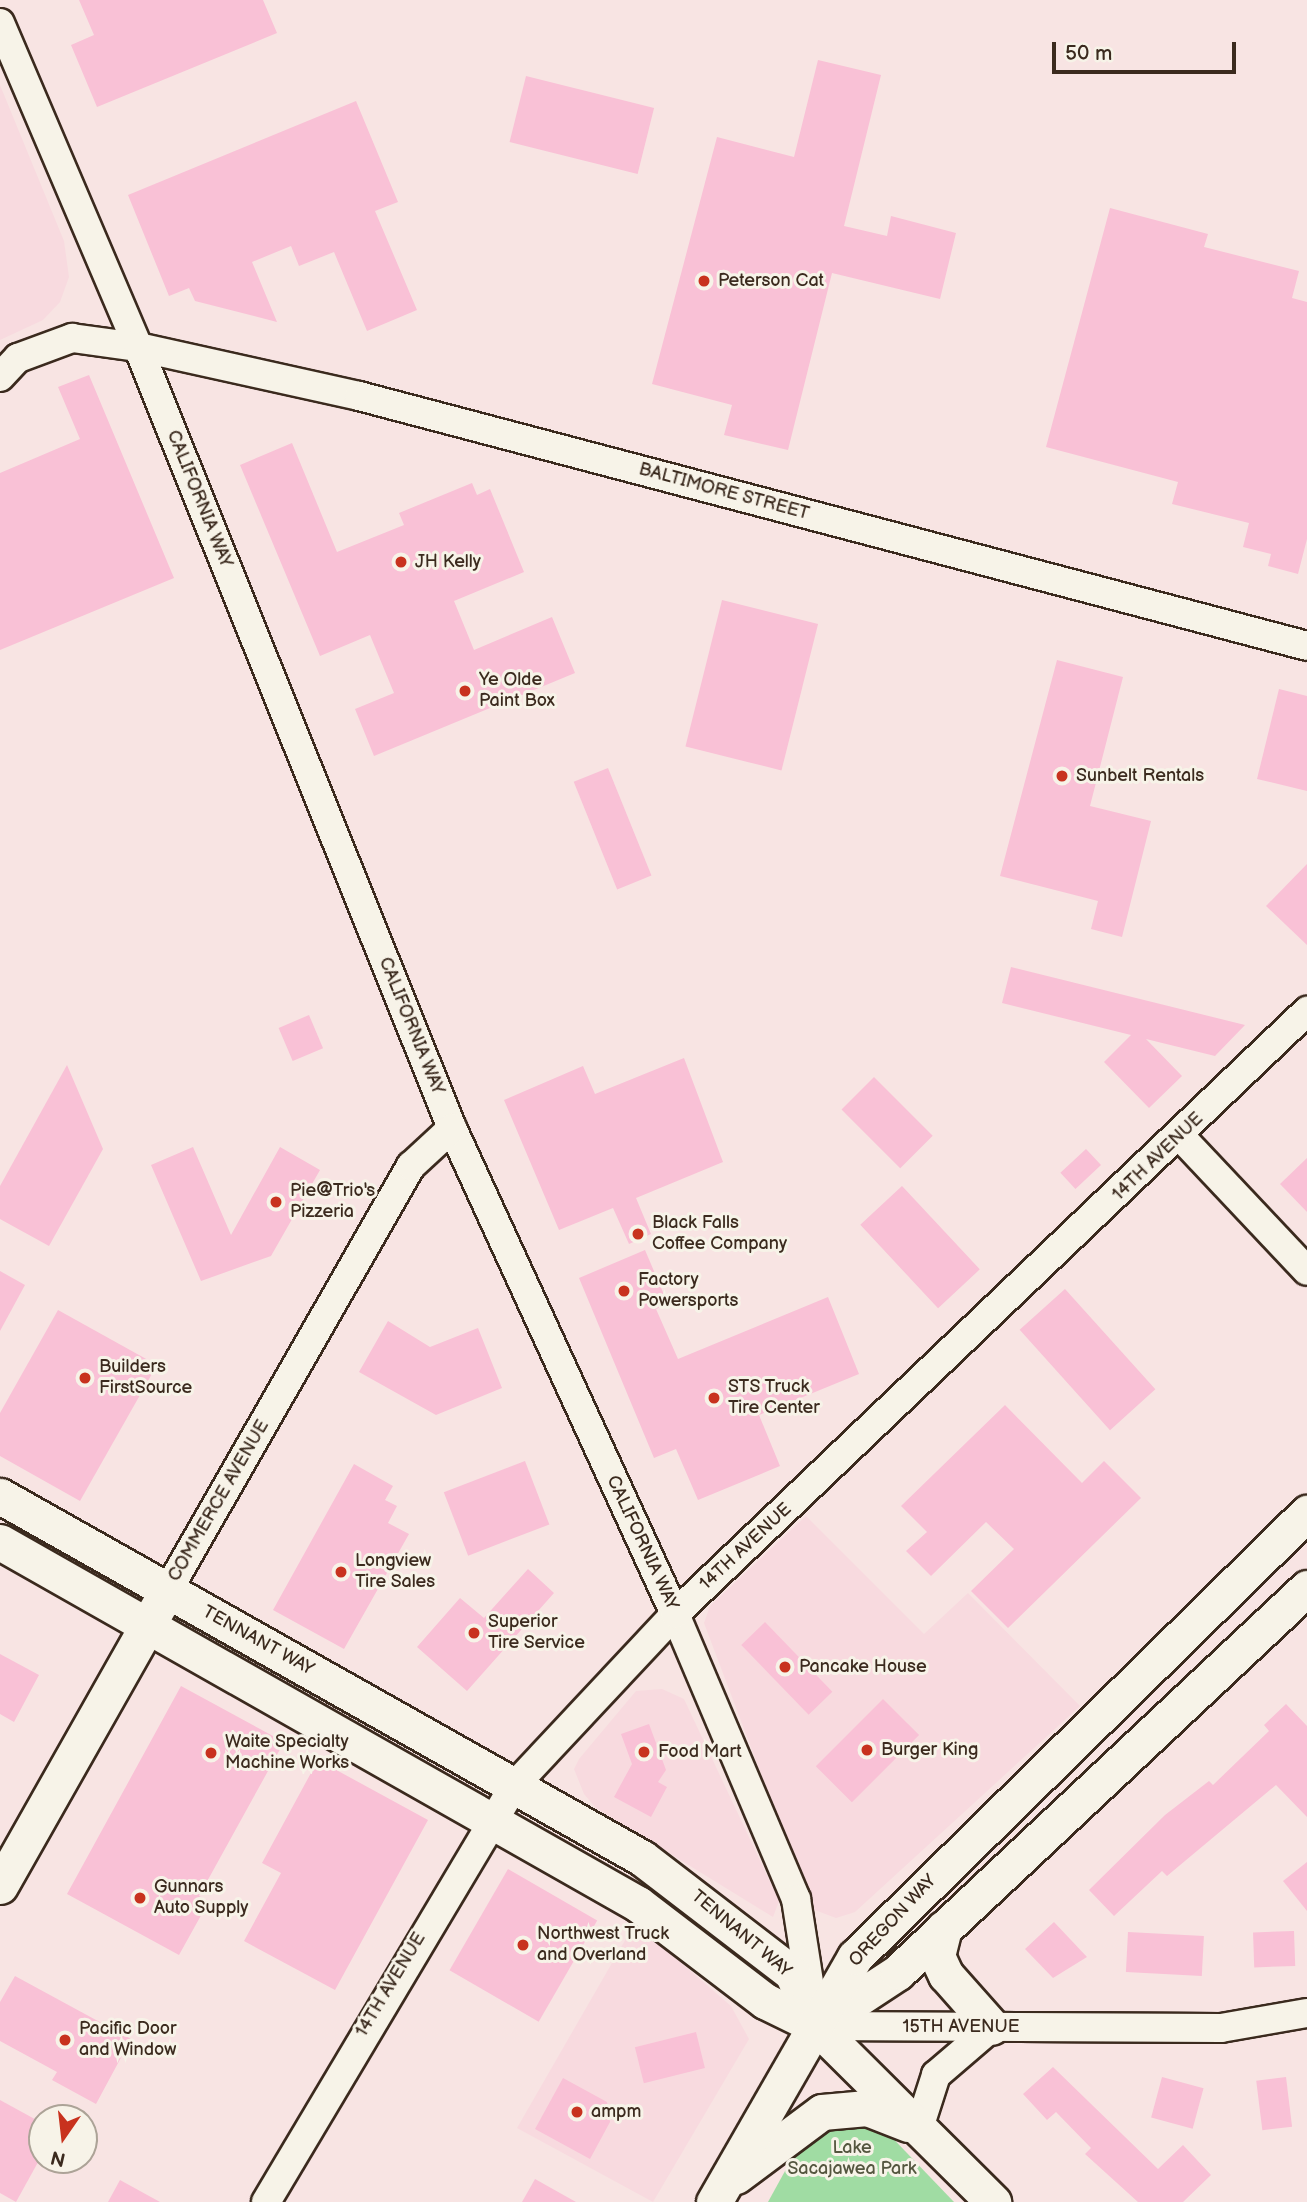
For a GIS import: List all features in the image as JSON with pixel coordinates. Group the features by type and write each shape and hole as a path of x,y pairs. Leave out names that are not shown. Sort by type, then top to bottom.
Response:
{"main road":[{"name":"TENNANT WAY","path":"0,1496 513,1786 706,1903 792,1973 816,2026"},
{"name":"OREGON WAY","path":"816,2026 855,1957 1307,1513"},
{"name":"TENNANT WAY","path":"0,1542 638,1904 765,2001 816,2026"},
{"name":"OREGON WAY","path":"816,2026 898,1972 1307,1588"},
{"name":"COMMERCE AVENUE","path":"0,1886 167,1590"},
{"path":"944,1928 937,1956 946,1975 992,2027"},
{"path":"720,2193 816,2026 993,2202"},
{"path":"720,2193 822,2112 867,2108 919,2128"}],"street":[{"name":"CALIFORNIA WAY","path":"0,23 138,347 452,1128 675,1614 796,1899 816,2026"},
{"name":"BALTIMORE STREET","path":"0,377 18,358 72,338 138,347 359,396 1307,646"},
{"name":"14TH AVENUE","path":"266,2202 513,1786 675,1614 1180,1136 1307,1011"},
{"name":"COMMERCE AVENUE","path":"167,1590 411,1166 452,1128"},
{"path":"1180,1136 1307,1270"},
{"name":"15TH AVENUE","path":"816,2026 1221,2028 1307,2014"},
{"path":"919,2128 936,2075 992,2027"}],"shaded area":[{"path":"0,85 64,241 69,277 60,302 43,320 0,340"},
{"path":"806,1516 924,1634 968,1593 1080,1706 855,1912 836,1918 812,1909 704,1623 710,1606"},
{"path":"662,1689 684,1699 779,1901 773,1917 596,1808 584,1794 574,1769 579,1759 636,1691"},
{"path":"635,1923 731,2006 749,2039 653,2202 517,2128"}],"green space":[{"name":"Lake Sacajawea Park","path":"821,2123 882,2127 954,2202 768,2202 796,2151"}],"building":[{"path":"79,0 263,0 277,33 97,107 71,45 94,35"},
{"path":"818,60 881,75 844,226 887,236 891,216 956,233 940,299 832,273 788,450 724,435 732,405 652,384 717,137 794,157"},
{"path":"526,76 654,108 638,174 510,142"},
{"path":"356,101 398,202 375,211 417,310 367,331 334,252 299,266 291,246 252,262 277,322 195,301 189,288 169,296 128,195"},
{"path":"1110,208 1208,234 1204,247 1299,271 1292,298 1307,302 1307,539 1298,574 1268,566 1271,554 1243,547 1249,523 1172,504 1178,482 1046,447"},
{"path":"89,375 174,578 0,650 0,473 80,439 58,387"},
{"name":"JH Kelly","path":"292,443 337,552 404,525 399,513 472,483 477,495 490,489 524,572 454,601 474,650 552,617 575,673 374,756 355,709 394,693 370,635 320,656 240,465"},
{"path":"722,600 818,624 782,770 685,747"},
{"name":"Sunbelt Rentals","path":"1057,660 1123,677 1090,806 1151,821 1122,937 1091,929 1098,901 1000,876"},
{"path":"1279,689 1307,696 1307,791 1257,779"},
{"path":"608,768 651,876 617,889 574,782"},
{"path":"1307,864 1307,945 1266,906"},
{"path":"1011,967 1245,1025 1215,1056 1146,1039 1182,1076 1149,1108 1104,1062 1131,1035 1002,1003"},
{"path":"309,1015 323,1048 293,1061 279,1028"},
{"path":"684,1058 723,1162 636,1198 651,1234 629,1244 613,1208 559,1230 504,1100 583,1066 595,1094"},
{"path":"67,1065 103,1149 49,1246 0,1219 0,1186"},
{"path":"874,1077 933,1136 900,1168 841,1110"},
{"path":"193,1147 231,1235 280,1147 320,1170 271,1256 201,1281 151,1165"},
{"path":"1086,1149 1101,1165 1075,1189 1060,1173"},
{"path":"1307,1158 1307,1212 1280,1184"},
{"path":"902,1186 980,1269 938,1308 860,1225"},
{"name":"STS Truck Tire Center","path":"645,1250 668,1304 656,1309 678,1359 828,1297 859,1374 759,1415 780,1466 698,1500 676,1449 654,1458 579,1278"},
{"path":"0,1271 25,1285 0,1331"},
{"path":"1065,1289 1155,1389 1110,1430 1020,1330"},
{"name":"Builders FirstSource","path":"58,1310 157,1365 80,1501 0,1456 0,1413"},
{"path":"388,1321 430,1347 478,1328 502,1388 436,1415 359,1372"},
{"path":"1005,1405 1082,1483 1104,1461 1141,1498 1008,1628 971,1591 1014,1549 986,1522 931,1576 906,1551 927,1532 901,1506"},
{"path":"525,1461 549,1524 468,1556 444,1492"},
{"name":"Longview Tire Sales","path":"354,1464 393,1486 385,1500 397,1506 388,1523 409,1534 344,1649 273,1610"},
{"name":"Superior Tire Service","path":"528,1569 554,1593 467,1691 417,1647 460,1598 484,1618"},
{"name":"Pancake House","path":"765,1622 832,1692 809,1715 741,1645"},
{"path":"0,1654 39,1675 14,1722 0,1714"},
{"path":"181,1686 284,1742 199,1896 209,1901 179,1955 67,1894"},
{"name":"Burger King","path":"883,1699 919,1735 852,1802 816,1766"},
{"path":"1286,1704 1307,1726 1307,1817 1276,1785 1167,1876 1162,1871 1114,1916 1089,1890 1165,1815 1209,1781 1213,1785 1269,1731 1264,1725"},
{"path":"649,1724 666,1770 658,1782 667,1787 651,1817 614,1797 632,1764 621,1734"},
{"path":"318,1760 428,1820 335,1990 244,1941 281,1873 262,1863"},
{"path":"1307,1862 1307,1911 1283,1881"},
{"name":"Northwest Truck and Overland","path":"508,1869 597,1920 539,2022 450,1970"},
{"path":"1054,1922 1087,1957 1053,1978 1025,1949"},
{"path":"1294,1931 1295,1966 1254,1967 1253,1932"},
{"path":"1128,1932 1204,1936 1202,1976 1126,1972"},
{"name":"Pacific Door and Window","path":"15,1976 131,2039 96,2104 52,2080 57,2072 0,2041 0,2002"},
{"path":"696,2032 705,2068 644,2083 635,2047"},
{"path":"1053,2067 1158,2169 1183,2145 1211,2175 1183,2202 1138,2202 1085,2154 1091,2148 1056,2112 1047,2120 1023,2094"},
{"path":"1162,2077 1204,2088 1193,2129 1151,2118"},
{"path":"1286,2077 1292,2127 1262,2130 1256,2081"},
{"name":"ampm","path":"563,2078 607,2102 610,2122 590,2159 535,2129"},
{"path":"0,2100 28,2115 28,2174 31,2174 16,2202 0,2193"},
{"path":"535,2179 576,2202 522,2202"},
{"path":"120,2180 160,2202 108,2202"}],"place":[{"name":"Peterson Cat","path":"704,281"},
{"name":"JH Kelly","path":"401,562"},
{"name":"Ye Olde Paint Box","path":"465,691"},
{"name":"Sunbelt Rentals","path":"1062,776"},
{"name":"Pie@Trio's Pizzeria","path":"276,1202"},
{"name":"Black Falls Coffee Company","path":"638,1234"},
{"name":"Factory Powersports","path":"624,1291"},
{"name":"Builders FirstSource","path":"85,1378"},
{"name":"STS Truck Tire Center","path":"714,1398"},
{"name":"Longview Tire Sales","path":"341,1572"},
{"name":"Superior Tire Service","path":"474,1633"},
{"name":"Pancake House","path":"785,1667"},
{"name":"Burger King","path":"867,1750"},
{"name":"Food Mart","path":"644,1752"},
{"name":"Waite Specialty Machine Works","path":"211,1753"},
{"name":"Gunnars Auto Supply","path":"140,1898"},
{"name":"Northwest Truck and Overland","path":"523,1945"},
{"name":"Pacific Door and Window","path":"65,2040"},
{"name":"ampm","path":"577,2112"}]}
